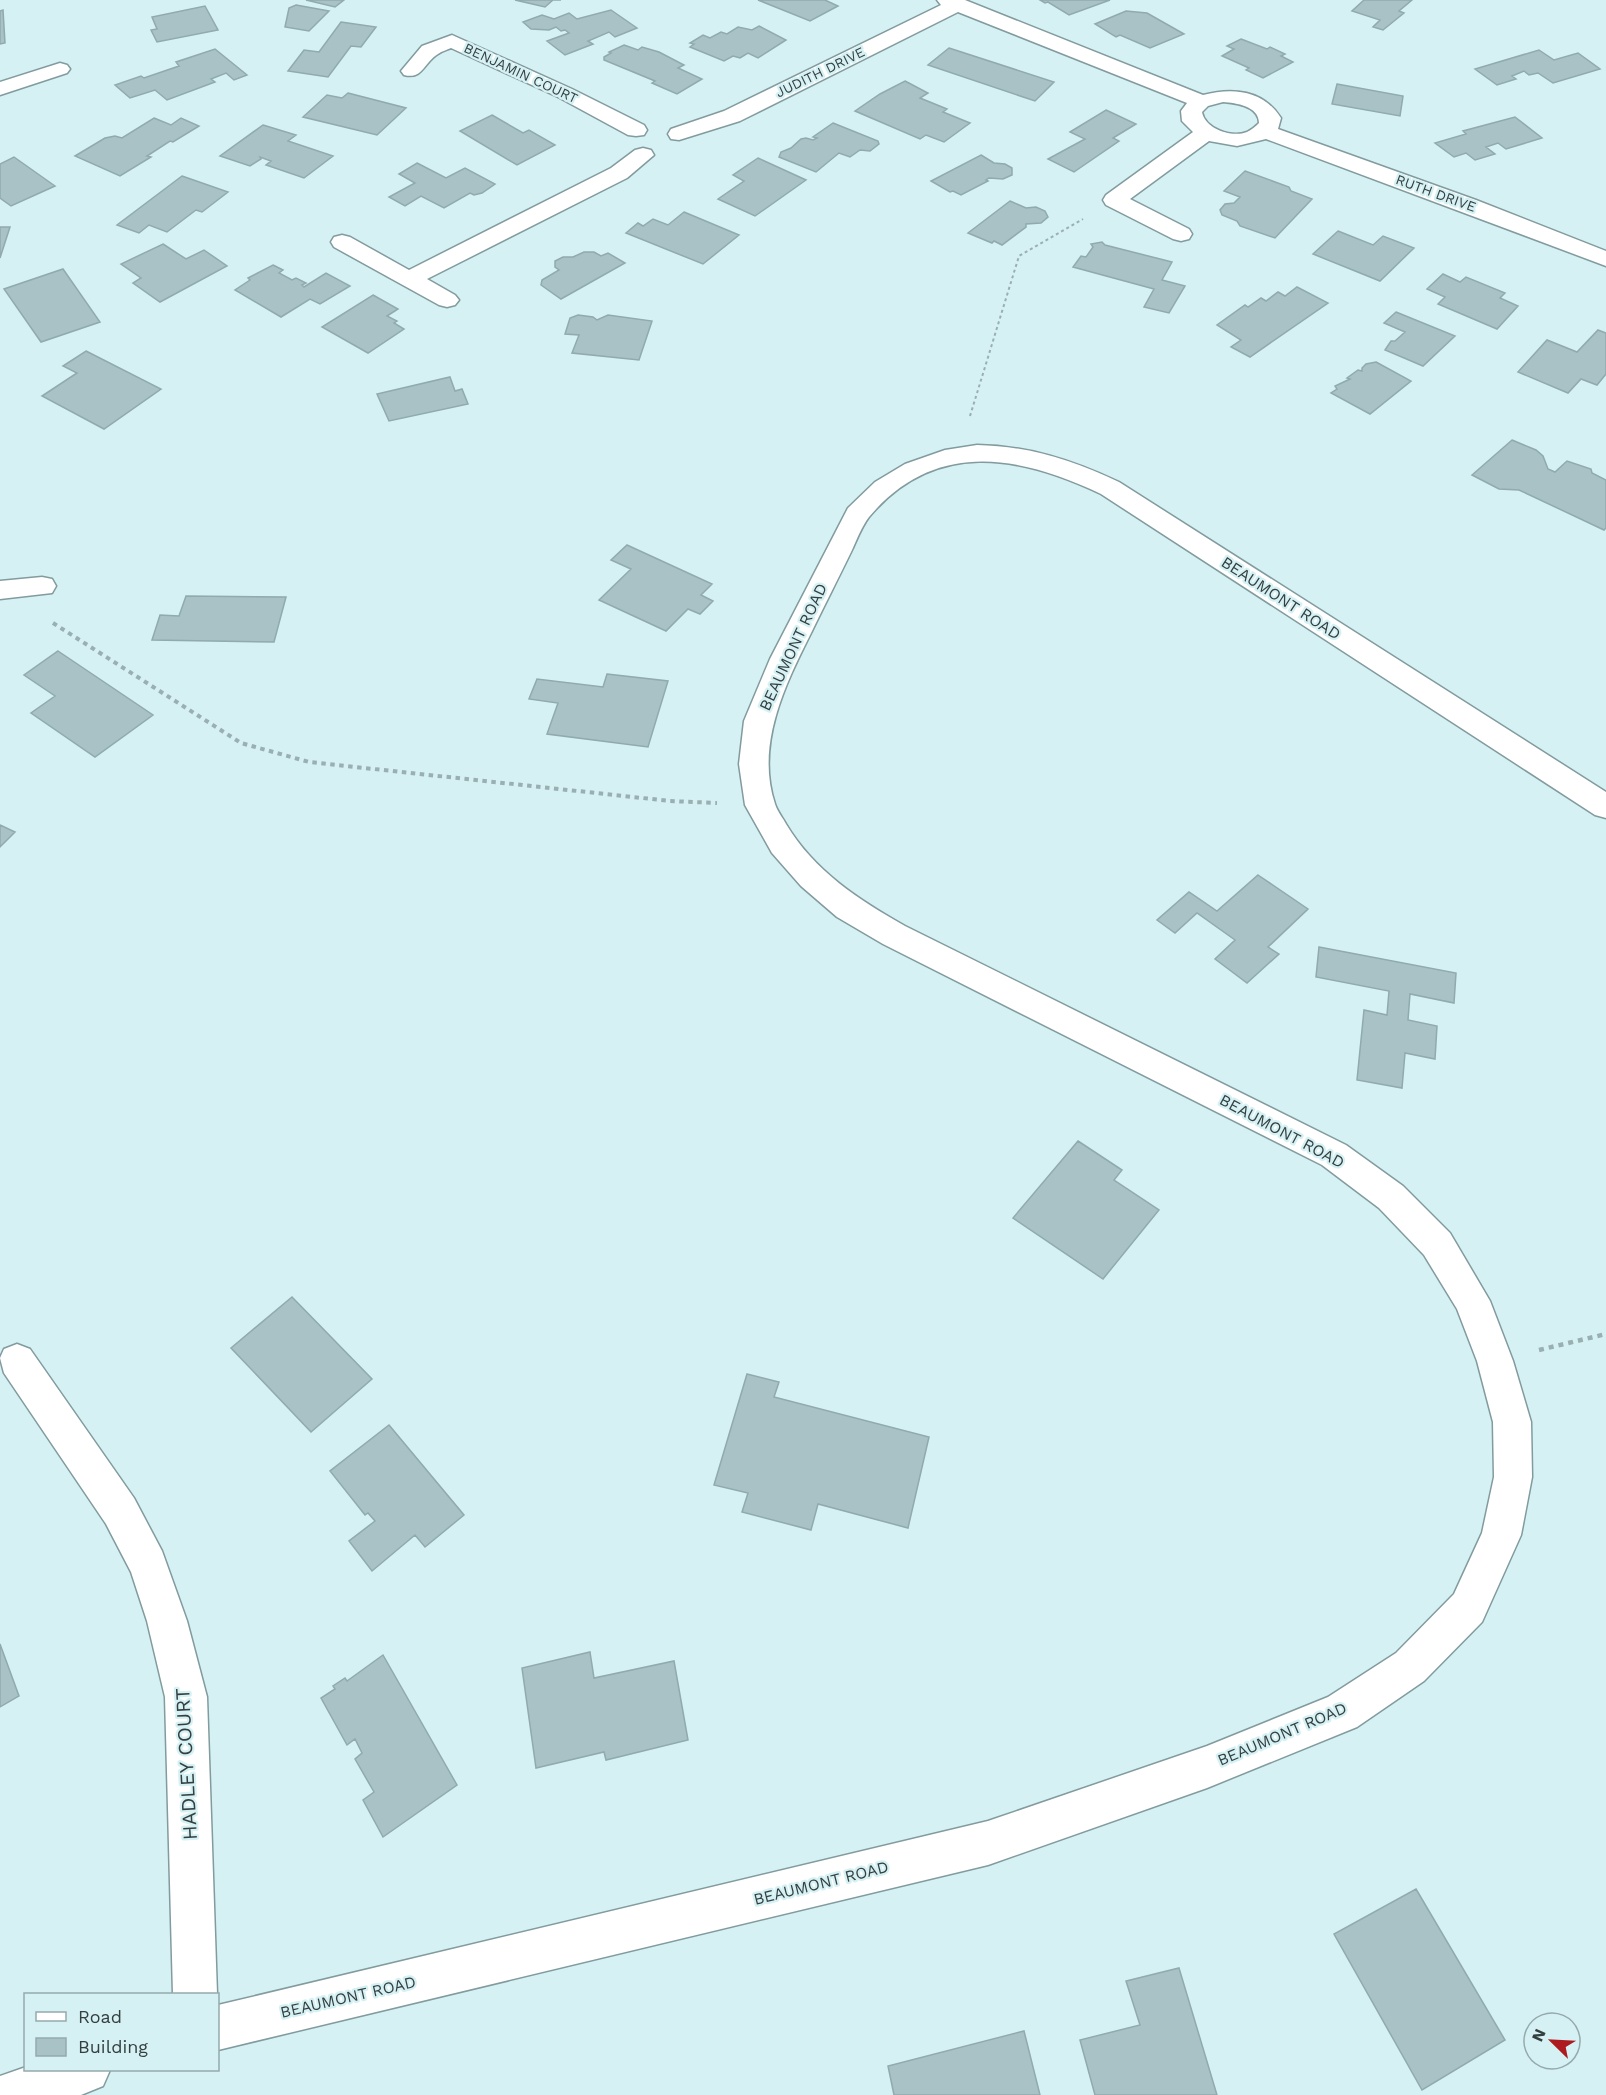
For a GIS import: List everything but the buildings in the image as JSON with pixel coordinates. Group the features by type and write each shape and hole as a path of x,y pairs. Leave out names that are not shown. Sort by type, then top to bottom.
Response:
{"street":[{"path":"953,2 1200,101"},
{"name":"JUDITH DRIVE","path":"679,134 732,116 953,2"},
{"name":"BENJAMIN COURT","path":"411,71 429,50 452,41 565,93 636,129"},
{"path":"0,89 60,69"},
{"path":"1223,96 1242,98 1259,105 1270,118 1270,124 1265,131 1245,139 1231,139 1206,133 1191,120 1190,113 1193,106 1200,101 1223,96"},
{"path":"660,126 675,130 679,134 681,143 673,151 659,155 643,155 630,150 626,141 630,133 636,129 660,126"},
{"name":"RUTH DRIVE","path":"1265,131 1468,205 1606,259"},
{"path":"1181,234 1114,200 1206,133"},
{"path":"409,279 619,172 643,155"},
{"path":"342,242 447,300"},
{"name":"BEAUMONT ROAD","path":"219,2028 988,1843 1207,1767 1342,1712 1410,1667 1468,1608 1501,1535 1513,1477 1512,1422 1495,1361 1472,1301 1437,1244 1391,1197 1343,1162 1312,1144 894,935 848,908 812,878 783,844 760,805 754,764 758,721 784,658 857,514 874,494 892,480 923,465 958,454 991,452 1024,455 1055,462 1082,473 1120,495 1606,807"},
{"path":"0,590 42,586"},
{"name":"HADLEY COURT","path":"17,1361 120,1511 148,1565 167,1621 186,1697 195,1993"},
{"path":"10,2095 84,2071"}],"path":[{"path":"958,454 1019,256 1114,200"},
{"path":"42,586 51,622 242,743 309,762 670,801"},
{"path":"1495,1361 1606,1334"}]}
